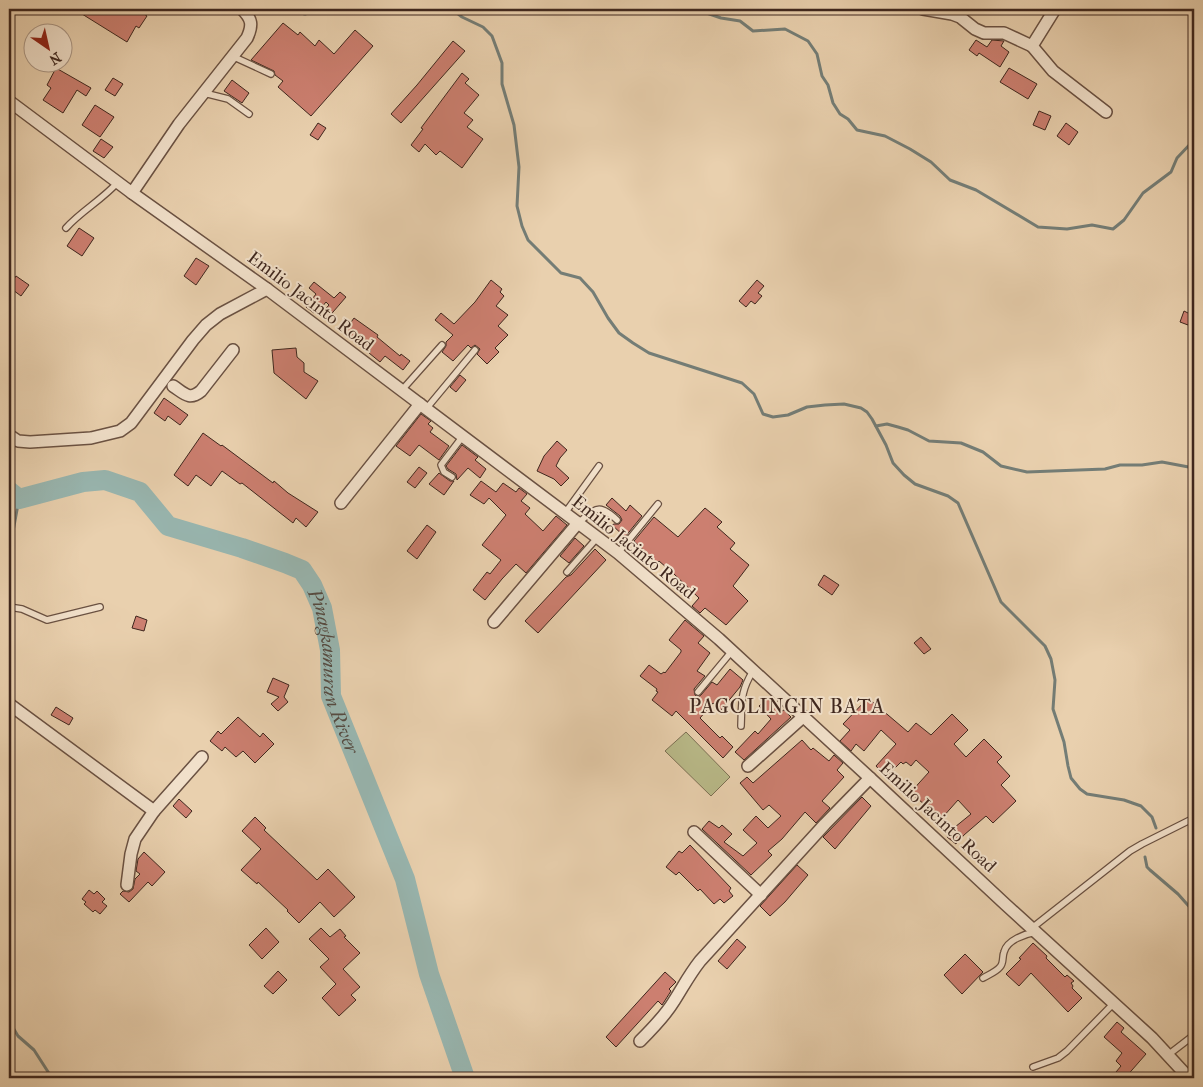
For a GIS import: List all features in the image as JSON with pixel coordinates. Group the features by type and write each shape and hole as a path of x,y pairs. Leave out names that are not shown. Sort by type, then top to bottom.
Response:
{"street":[{"path":"132,193 180,124 247,38 252,28 252,20 242,9"},
{"path":"923,9 952,14 960,17 984,33 1004,34 1032,46 1053,70 1106,112"},
{"path":"1032,46 1055,9"},
{"name":"Emilio Jacinto Road","path":"9,101 132,193 267,289 618,553 732,651 1114,1003 1189,1078"},
{"path":"9,435 18,441 30,442 91,438 120,431 131,423 168,382 193,340 206,325 220,314 267,289"},
{"path":"168,382 190,397 195,396 201,391 232,350"},
{"path":"341,503 423,406"},
{"path":"494,622 578,523"},
{"path":"9,704 154,811"},
{"path":"748,766 803,717"},
{"path":"127,885 135,839 154,811 202,757"},
{"path":"640,1041 670,1007 686,978 700,961 870,778"},
{"path":"694,832 761,896"}],"lane":[{"path":"232,56 271,74"},
{"path":"204,93 228,99 249,114"},
{"path":"66,228 106,195 118,182"},
{"path":"402,391 442,345"},
{"path":"423,406 474,350"},
{"path":"452,477 444,472 441,465 463,436"},
{"path":"565,513 599,466"},
{"path":"618,553 658,504"},
{"path":"578,523 595,510 601,508 605,509 617,520"},
{"path":"567,572 597,538"},
{"path":"9,606 22,608 47,620 100,607"},
{"path":"698,692 732,651"},
{"path":"741,726 742,693 753,671"},
{"path":"983,978 1000,968 1006,948 1021,935 1034,930 1130,851 1194,818"},
{"path":"1033,1067 1058,1058 1067,1051 1114,1003"},
{"path":"1168,1055 1194,1035"}],"green space":[{"path":"686,732 730,777 711,796 665,751"}],"building":[{"path":"74,9 143,9 141,12 147,16 139,28 136,26 127,42"},
{"path":"283,23 298,35 300,32 315,46 319,40 334,54 355,30 373,46 311,116 278,87 283,81 275,75 274,71 251,60"},
{"path":"976,40 987,47 992,40 1004,41 1001,46 1009,52 1000,67 979,53 977,56 969,50"},
{"path":"453,41 465,51 401,123 391,114"},
{"path":"1009,68 1037,84 1028,99 1000,82"},
{"path":"54,72 63,72 91,88 86,96 77,90 63,113 43,100 51,88 47,85"},
{"path":"462,73 469,79 465,83 479,95 464,113 473,120 467,127 483,139 462,168 440,151 436,155 425,144 419,152 411,145 423,129 421,128"},
{"path":"113,78 123,84 115,96 105,90"},
{"path":"232,80 249,93 242,103 224,91"},
{"path":"95,105 114,117 100,137 82,125"},
{"path":"1039,111 1051,116 1045,130 1033,125"},
{"path":"318,123 326,128 318,140 310,135"},
{"path":"1066,123 1078,132 1069,145 1057,136"},
{"path":"101,139 113,147 104,158 93,151"},
{"path":"79,228 94,238 82,256 67,246"},
{"path":"196,258 209,266 196,285 184,276"},
{"path":"16,276 29,285 21,296 9,287"},
{"path":"491,280 502,289 500,292 504,296 496,306 508,315 498,326 508,335 495,348 499,352 487,364 477,354 480,349 475,345 471,348 468,345 453,361 442,352 446,342 453,335 435,320 441,313 454,324 475,302"},
{"path":"757,280 764,286 758,293 762,296 755,304 751,301 746,307 739,301"},
{"path":"314,282 334,298 340,292 346,297 327,319 321,314 329,305 326,302 317,313 306,307 316,294 309,288"},
{"path":"1184,311 1192,315 1188,325 1180,322"},
{"path":"354,318 378,335 377,337 400,356 401,354 410,361 403,370 385,356 380,362 369,353 371,351 344,332"},
{"path":"296,348 297,357 304,363 304,372 318,381 306,399 274,373 272,350"},
{"path":"460,375 466,380 456,392 450,387"},
{"path":"164,398 188,415 180,425 168,416 165,421 154,413"},
{"path":"421,414 431,421 428,424 433,428 430,432 449,446 439,460 419,445 410,456 396,446"},
{"path":"203,433 273,483 274,481 288,493 318,512 306,527 296,518 293,523 242,483 240,484 222,471 211,486 196,475 188,486 174,475"},
{"path":"557,441 567,450 556,466 569,478 561,486 554,479 537,471 544,456"},
{"path":"462,445 478,457 475,460 486,469 480,478 468,468 457,480 456,474 446,466"},
{"path":"419,467 427,473 415,488 407,482"},
{"path":"439,473 450,481 454,481 444,495 429,484"},
{"path":"481,481 496,492 503,483 516,492 519,488 527,494 521,501 530,508 525,514 543,531 556,516 567,525 526,573 516,564 485,600 473,590 487,572 490,574 501,560 482,545 506,515 489,498 484,504 470,495"},
{"path":"612,498 626,511 630,505 642,516 625,537 612,525 619,524 622,520 620,516 606,505"},
{"path":"705,508 722,522 717,527 735,543 730,549 749,565 733,586 748,601 726,625 705,608 700,613 692,606 699,598 674,574 659,561 657,563 634,541 654,517 678,537"},
{"path":"427,525 436,532 417,559 407,551"},
{"path":"575,538 584,546 569,563 560,556"},
{"path":"595,549 606,560 538,633 525,621"},
{"path":"824,575 839,585 832,595 818,585"},
{"path":"136,616 147,620 144,631 132,628"},
{"path":"685,620 704,636 698,643 710,653 697,671 705,676 694,689 695,695 698,697 701,695 712,682 717,685 730,669 743,680 740,687 721,710 713,703 700,718 720,738 722,736 733,747 723,758 676,711 672,716 652,700 658,692 656,691 657,689 640,676 649,665 661,674 665,673 681,652 669,640"},
{"path":"921,637 931,649 924,654 914,643"},
{"path":"273,678 289,685 284,697 288,702 278,711 271,704 279,697 267,692"},
{"path":"769,697 782,711 784,710 791,717 744,760 735,752 755,731 758,734 771,719 759,706"},
{"path":"868,698 908,732 916,723 931,735 952,714 968,730 954,744 966,757 984,739 1002,757 997,762 1010,776 1001,785 1016,801 993,823 986,816 956,844 947,837 955,827 971,814 958,800 942,818 910,793 929,772 916,760 911,766 906,762 903,764 901,762 886,777 876,766 896,744 881,730 864,751 856,744 851,751 840,741 850,730 843,724"},
{"path":"56,707 73,718 69,725 51,715"},
{"path":"238,717 260,737 263,733 274,744 255,763 243,751 236,757 225,747 222,751 210,741 218,731 221,734"},
{"path":"802,740 811,750 813,748 829,761 834,755 843,763 837,770 844,777 822,801 830,808 816,823 805,812 782,839 768,851 772,855 751,875 702,829 709,821 719,828 722,825 732,834 724,842 743,856 757,843 743,830 756,816 768,828 781,816 769,805 763,810 740,783 747,777 753,783"},
{"path":"862,797 871,806 835,849 823,837"},
{"path":"179,799 192,811 186,818 173,806"},
{"path":"255,817 266,828 264,830 317,880 328,869 355,897 334,917 320,902 299,923 258,882 257,884 241,870 261,849 242,831"},
{"path":"690,845 731,888 729,891 733,896 724,903 720,899 714,904 700,889 698,891 679,872 676,875 666,867 679,851 682,853"},
{"path":"144,852 165,872 152,886 148,882 129,902 120,894 123,891 129,892 133,889 135,879 140,874 136,871 138,859"},
{"path":"797,865 808,875 770,916 760,906"},
{"path":"89,890 94,894 97,891 105,899 102,902 107,906 100,914 95,910 93,912 84,904 86,902 82,899"},
{"path":"266,928 279,942 262,959 249,945"},
{"path":"321,928 330,937 340,929 346,936 344,937 360,953 343,969 360,987 351,995 356,1000 339,1016 322,998 336,984 320,967 329,959 309,939"},
{"path":"737,939 746,947 727,969 718,961"},
{"path":"1033,943 1065,977 1067,975 1074,981 1071,983 1072,988 1082,998 1068,1012 1031,973 1019,986 1006,974"},
{"path":"965,954 983,972 962,994 944,975"},
{"path":"278,971 287,980 273,994 264,986"},
{"path":"665,972 676,982 669,989 671,991 664,1002 662,1005 658,1001 616,1047 606,1037"},
{"path":"1117,1022 1124,1028 1121,1032 1146,1054 1125,1078 1116,1072 1121,1066 1116,1061 1122,1053 1104,1037"}],"waterway":[{"path":"283,9 305,14 322,9"},
{"path":"452,9 462,17 483,27 492,36 502,63 502,84 514,125 519,167 517,206 528,240 561,273 580,278 593,292 619,333 649,353 742,383 754,394 763,414 773,417 788,415 807,407 844,404 861,408 867,412 886,445 893,463 904,475 915,484 948,496 958,503 1001,602 1045,646 1051,659 1055,680 1053,709 1064,742 1071,778 1087,794 1124,800 1141,806 1152,817 1156,828"},
{"path":"695,9 721,18 740,21 753,31 785,29 808,41 817,54 822,76 828,85 833,103 840,114 848,119 857,130 885,136 910,149 931,162 950,180 976,190 1038,227 1067,229 1092,225 1113,229 1124,220 1143,193 1171,172 1177,158 1194,140"},
{"path":"876,426 887,424 898,427 929,441 961,443 983,452 1001,466 1027,472 1105,469 1120,465 1142,465 1162,462 1194,468"},
{"name":"Pinagkamuran River","path":"9,491 19,499 83,482 105,480 140,492 168,526 242,548 302,570 312,585 322,608 330,650 331,696 405,879 429,974 465,1078"},
{"path":"9,553 19,499"},
{"path":"1145,857 1147,867 1178,894 1194,912"},
{"path":"9,1021 18,1036 34,1050 52,1078"}],"district":[{"name":"PAGOLINGIN BATA","path":"787,706"}]}
